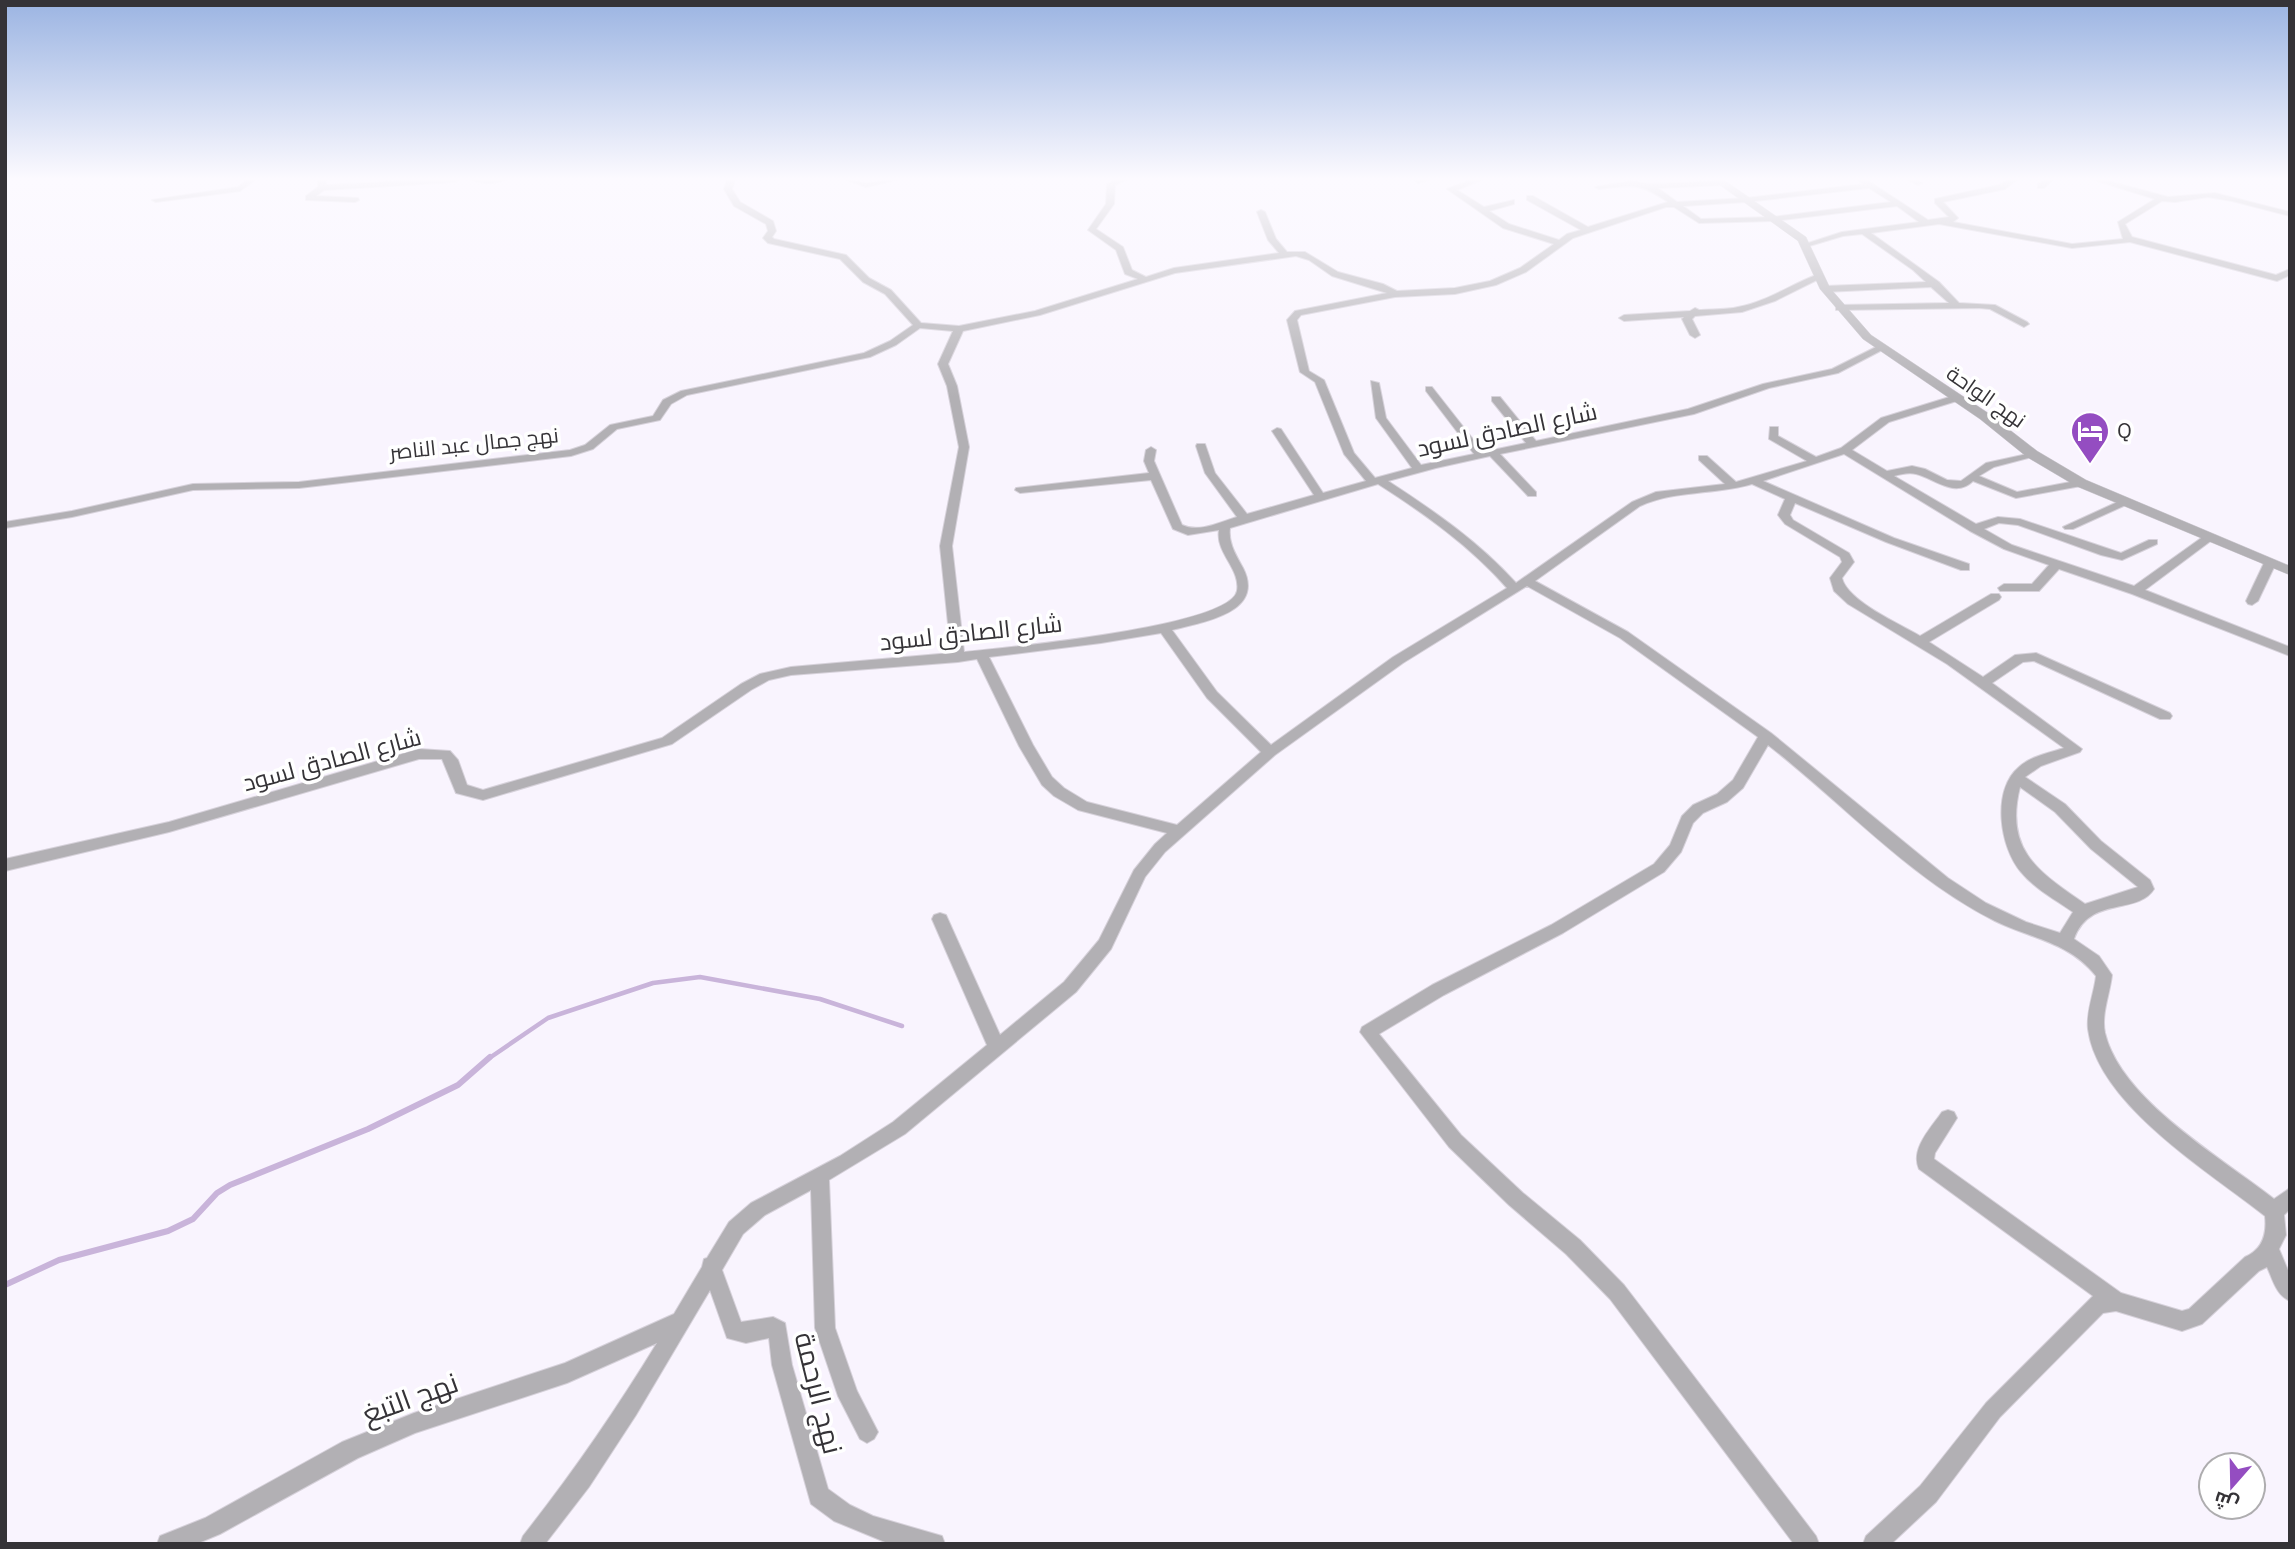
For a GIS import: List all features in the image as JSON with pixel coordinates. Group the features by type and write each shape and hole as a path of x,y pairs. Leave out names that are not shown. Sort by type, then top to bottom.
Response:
{"street":[{"path":"823,252 843,257 866,280 888,292 918,325 959,329 1037,313 1174,271 1284,254 1303,253 1334,274 1370,281 1395,294"},
{"path":"1121,252 1128,272 1147,279"},
{"path":"1547,252 1523,270 1493,283 1455,291 1395,294 1298,313 1292,320 1305,372 1319,380 1349,454 1376,482 1451,530 1521,584 1624,635 1766,736 1918,862 1981,909 2026,930 2064,941 2101,968 2104,975 2096,1012 2097,1033 2103,1052 2138,1102 2160,1125 2274,1211 2277,1235 2261,1260 2252,1264 2195,1317 2182,1321 2116,1301 1926,1163 1926,1152 1948,1118"},
{"name":"نهج الواحة","path":"1809,252 1822,283 1839,308 1881,348 1956,398 2032,454 2081,483 2290,571"},
{"path":"1892,252 1936,284 1956,305"},
{"path":"2179,252 2277,278 2290,272"},
{"path":"1624,318 1751,307 1822,283 1936,284"},
{"path":"1839,308 1956,305 1992,307 2024,324"},
{"path":"1695,311 1687,319 1695,335"},
{"name":"نهج جمال عبد الناصر","path":"5,524 72,514 193,487 299,485 571,453 589,447 614,427 656,418 667,402 684,393 867,355 893,343 918,325"},
{"path":"958,658 946,546 964,447 952,386 943,365 959,329"},
{"name":"شارع الصادق لسود","path":"5,865 169,827 419,754 445,754 451,760 461,789 483,795 667,741 694,725 734,694 765,677 791,671 982,655 1163,627 1220,613 1238,602 1242,584 1222,541 1225,526 1244,518 1486,453 1690,412 1766,386 1835,372 1881,348"},
{"path":"1374,383 1381,418 1419,470"},
{"path":"1429,389 1486,453 1532,494"},
{"path":"531,1544 581,1479 629,1408 711,1266 746,1217 899,1128 1070,987 1089,967 1105,944 1139,874 1177,830 1270,752 1398,660 1521,584 1645,500 1678,491 1756,482 1845,450 1885,420 1956,398"},
{"path":"1496,399 1533,444"},
{"path":"1774,429 1773,437 1779,442 1815,461"},
{"path":"1277,431 1320,497"},
{"path":"1201,446 1210,473 1244,518"},
{"path":"1151,450 1149,461 1177,527 1188,532 1225,526"},
{"path":"1845,450 2008,547 2136,591 2290,652"},
{"path":"1886,475 1911,467 1960,485 1990,466 2032,454"},
{"path":"1703,458 1734,486"},
{"path":"1020,490 1155,476"},
{"path":"1971,477 2015,495 2081,483"},
{"path":"1756,482 1890,540 1965,567"},
{"path":"1791,498 1784,515 1789,522 1845,555 1848,562 1836,578 1838,588 1873,615 1984,683 2075,749 2025,769 2017,778 2011,790 2008,827 2014,851 2027,871 2082,911"},
{"path":"2070,527 2124,502"},
{"path":"1974,529 1998,520 2020,522 2115,556 2129,555 2153,542"},
{"path":"2136,591 2208,538"},
{"path":"2252,601 2270,563"},
{"path":"1920,642 2000,592 2035,588 2057,564"},
{"path":"1163,627 1230,716 1270,752"},
{"path":"982,655 1009,705 1026,746 1047,781 1059,792 1083,806 1177,830"},
{"path":"1984,683 2021,658 2036,657 2165,716"},
{"path":"1766,736 1738,784 1722,799 1698,809 1687,820 1676,848 1659,868 1577,918 1438,990 1367,1032 1455,1141 1516,1199 1573,1247 1617,1292 1808,1544"},
{"path":"2017,778 2060,808 2096,845 2145,884 2146,889 2142,893 2082,911 2067,926 2064,941"},
{"path":"940,919 996,1046"},
{"path":"820,1176 825,1328 848,1396 867,1432"},
{"path":"2274,1211 2290,1197"},
{"path":"2268,1247 2284,1284 2290,1291"},
{"name":"نهج الرحمة","path":"711,1266 734,1331 746,1333 768,1327 778,1331 782,1365 819,1496 831,1508 857,1519 934,1544"},
{"path":"1874,1544 1928,1494 1993,1410 2098,1304 2116,1301"},
{"name":"نهج التبغ","path":"172,1543 212,1526 350,1450 414,1423 567,1373 679,1322"}],"waterway":[{"path":"488,1059 548,1018 653,983 700,977 820,999 902,1026"},
{"path":"5,1285 59,1260 168,1231 193,1219 217,1193 230,1185 368,1129 458,1085 490,1057"}],"place":[{"name":"Q","path":"2090,465"}]}
